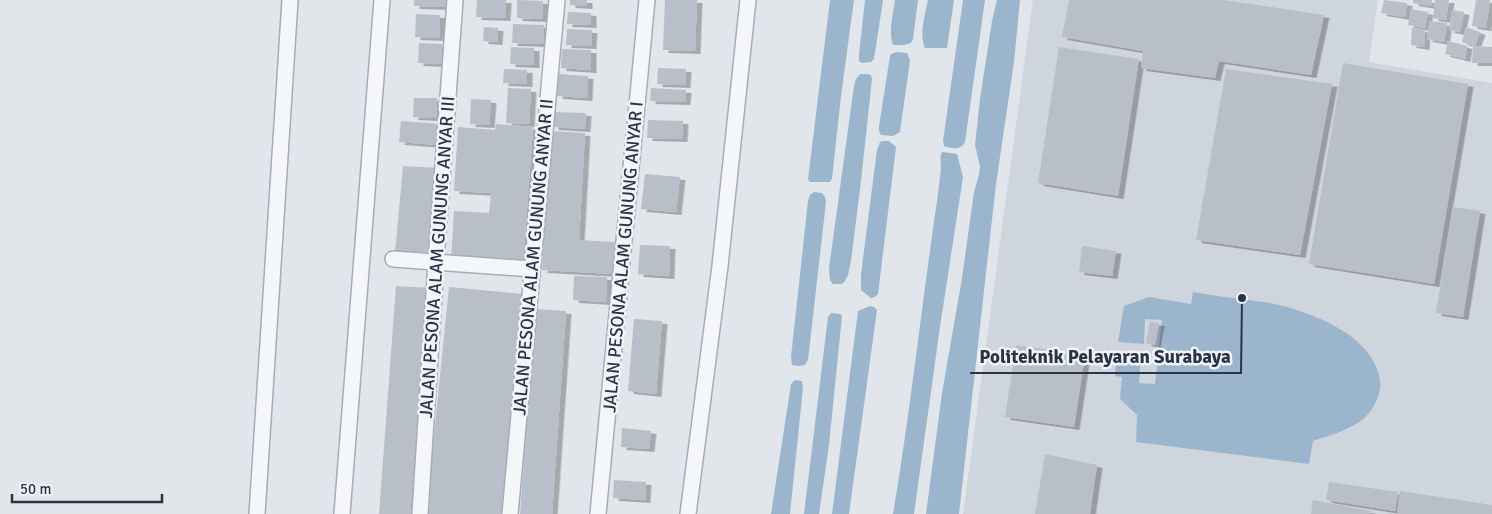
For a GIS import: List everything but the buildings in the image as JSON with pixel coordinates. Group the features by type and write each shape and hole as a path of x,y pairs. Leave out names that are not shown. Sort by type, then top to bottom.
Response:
{"street":[{"path":"257,514 290,0"},
{"path":"342,514 382,0"},
{"name":"JALAN PESONA ALAM GUNUNG ANYAR III","path":"420,514 455,0"},
{"name":"JALAN PESONA ALAM GUNUNG ANYAR II","path":"510,514 557,0"},
{"name":"JALAN PESONA ALAM GUNUNG ANYAR I","path":"598,514 647,0"},
{"path":"688,514 720,266 748,0"},
{"path":"393,258 532,269"}],"shaded area":[{"path":"1033,0 1378,0 1369,62 1492,83 1492,514 963,514"}],"water":[{"path":"830,0 854,0 832,179 830,182 810,182 808,179"},
{"path":"865,0 883,0 874,59 871,62 862,63 859,61 859,55"},
{"path":"895,0 918,0 913,39 911,43 904,45 893,45 892,40 891,23"},
{"path":"928,0 954,0 947,48 925,48 923,43 924,18"},
{"path":"963,0 985,0 965,142 959,148 953,148 944,146 943,141"},
{"path":"997,0 1020,0 1014,62 996,184 959,514 926,514 942,393 962,278 974,192 979,175 980,166 975,145 980,99"},
{"path":"897,52 907,53 910,60 900,132 893,136 881,135 879,126 890,56"},
{"path":"860,74 871,75 872,79 851,261 845,281 842,284 833,284 830,280 829,268 854,86"},
{"path":"889,141 896,147 878,294 871,298 861,290 861,274 877,150 880,142"},
{"path":"941,153 957,154 963,177 914,514 893,514 938,194"},
{"path":"814,192 822,193 826,202 808,360 805,365 800,366 792,365 791,357 808,201 810,195"},
{"path":"1193,292 1276,304 1310,314 1341,330 1367,351 1375,365 1380,386 1378,398 1372,409 1364,419 1354,425 1313,441 1309,464 1136,442 1137,415 1120,399 1122,377 1115,376 1117,355 1141,355 1139,383 1155,384 1162,320 1145,319 1144,344 1118,342 1124,306 1149,297 1191,304"},
{"path":"870,306 877,310 849,514 832,514 858,311"},
{"path":"831,313 842,316 829,445 819,514 804,514 828,317"},
{"path":"795,380 802,381 803,388 790,514 771,514 791,384"}],"place":[{"name":"Politeknik Pelayaran Surabaya","path":"1242,298"}]}
